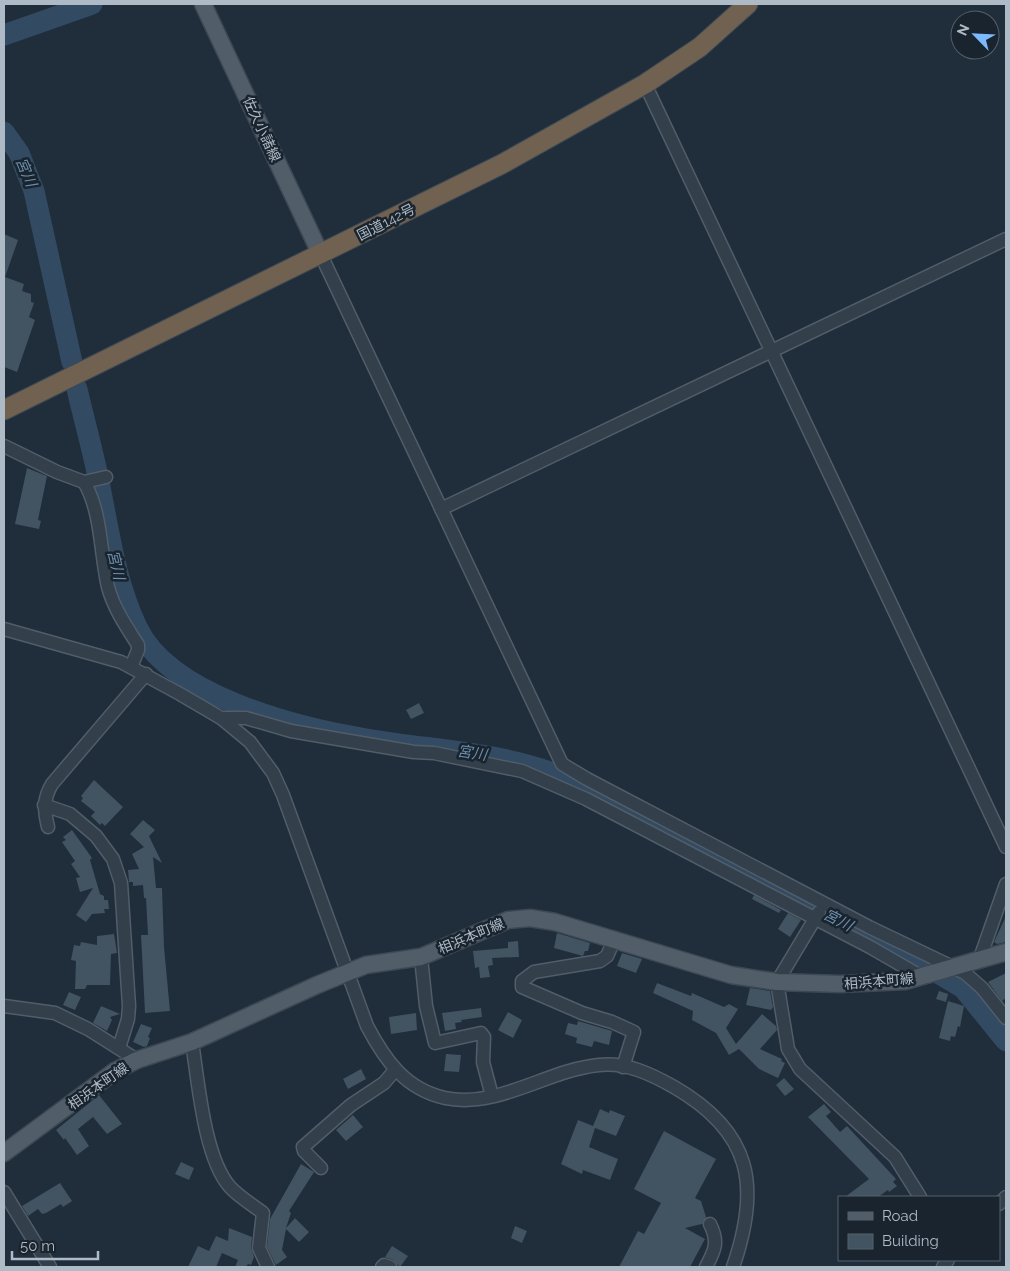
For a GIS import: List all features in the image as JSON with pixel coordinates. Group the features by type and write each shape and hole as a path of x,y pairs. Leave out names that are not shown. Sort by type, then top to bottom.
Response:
{"highway":[{"name":"国道142号","path":"4,410 502,164 645,84 700,47 748,4"}],"main road":[{"name":"佐久小諸線","path":"203,4 321,255"},
{"name":"相浜本町線","path":"4,1153 115,1071 137,1060 192,1042 317,985 366,965 421,957 503,922 520,918 555,922 615,938 731,975 777,982 877,983 925,976 1006,952"}],"street":[{"path":"645,84 773,351 1006,847"},
{"path":"442,509 1006,239"},
{"path":"321,255 562,764 819,911 925,976"},
{"path":"4,446 57,472 96,479 92,497 108,587 116,611 138,645 138,650 131,667"},
{"path":"4,629 92,652 131,667 221,718 250,742 278,782 367,1026 395,1070 416,1087 446,1098 492,1096 574,1069 601,1065 623,1067 647,1073 694,1100 727,1131 735,1143 746,1169 749,1198 744,1231 734,1267"},
{"path":"48,827 44,805 45,795 52,784 146,674"},
{"path":"221,718 246,718 292,731 414,752 434,753 522,771 586,799 819,911 970,976 1006,1018"},
{"path":"44,805 70,814 96,836 112,859 121,883 129,1006 128,1019 118,1048"},
{"path":"979,961 1006,884"},
{"path":"819,911 777,982 788,1049 800,1069 895,1158 919,1196"},
{"path":"615,938 607,956 600,961 534,972 522,980 522,986 582,1013 612,1022 634,1032 623,1067"},
{"path":"421,957 426,1006 435,1043 481,1033 484,1037 483,1062 492,1096"},
{"path":"4,1006 55,1013 88,1028 137,1060"},
{"path":"192,1042 204,1114 217,1166 230,1187 263,1213 259,1248 268,1267"},
{"path":"321,1168 304,1151 303,1147 351,1105 384,1083 395,1070"},
{"path":"4,1192 50,1267"},
{"path":"706,1267 714,1250 716,1235 710,1224"},
{"path":"382,1267 384,1265 390,1267"}],"building":[{"path":"4,234 18,240 5,277 24,284 22,291 31,294 31,302 34,303 29,317 35,320 17,372 4,367"},
{"path":"27,468 47,476 38,520 41,521 39,529 15,524"},
{"path":"419,703 424,713 411,719 406,710"},
{"path":"94,780 123,807 105,826 102,823 100,825 91,816 95,812 81,801 83,798 81,796"},
{"path":"143,820 155,830 149,836 162,863 153,857 156,888 162,888 164,947 170,1011 145,1013 141,935 148,935 146,898 144,898 143,885 133,886 133,882 129,882 128,870 139,869 132,854 144,847 130,834"},
{"path":"72,830 92,858 90,860 100,894 104,896 104,900 108,900 109,909 104,909 105,913 92,914 86,922 76,915 93,888 80,892 76,878 80,877 71,864 75,861 62,842 66,840 63,837"},
{"path":"754,895 781,910 779,913 752,899"},
{"path":"788,913 801,920 790,937 778,929"},
{"path":"1006,916 1006,942 997,944 994,942"},
{"path":"557,933 590,943 588,951 585,951 583,956 554,948"},
{"path":"114,934 117,953 111,954 110,985 87,985 85,989 75,989 76,961 71,960 74,945 80,946 81,942 97,945 97,936"},
{"path":"518,941 519,957 492,958 493,965 488,966 490,977 480,978 479,967 475,968 473,951 508,948 508,942"},
{"path":"622,953 642,959 636,973 617,966"},
{"path":"1006,973 1006,998 1002,1001 988,982"},
{"path":"657,983 691,996 692,993 724,1007 729,1004 738,1009 726,1028 736,1044 762,1014 776,1026 777,1030 760,1049 782,1059 781,1061 785,1063 778,1078 759,1069 739,1049 729,1055 716,1033 692,1020 693,1011 653,993"},
{"path":"750,988 770,991 773,1007 771,1010 746,1005"},
{"path":"939,991 948,994 946,1002 936,999"},
{"path":"69,992 81,997 75,1010 63,1005"},
{"path":"948,1001 964,1006 960,1027 958,1026 955,1037 951,1036 950,1041 939,1038"},
{"path":"101,1006 120,1014 110,1017 112,1020 107,1031 93,1023"},
{"path":"481,1008 482,1017 461,1020 462,1022 455,1023 456,1029 445,1031 442,1013"},
{"path":"508,1012 522,1020 513,1038 498,1030"},
{"path":"416,1013 417,1030 391,1034 389,1017"},
{"path":"578,1021 612,1031 609,1045 594,1041 592,1047 576,1043 577,1038 565,1034 568,1023 577,1025"},
{"path":"141,1024 152,1028 147,1046 144,1047 133,1042"},
{"path":"446,1054 461,1055 459,1072 444,1071"},
{"path":"361,1069 366,1079 348,1089 343,1079"},
{"path":"784,1078 794,1089 785,1096 776,1085"},
{"path":"99,1095 122,1124 107,1134 93,1117 78,1129 89,1146 77,1155 65,1138 64,1140 56,1130"},
{"path":"824,1104 831,1112 826,1116 840,1132 847,1126 896,1179 893,1182 897,1186 879,1196 846,1196 869,1179 808,1117"},
{"path":"600,1109 609,1113 610,1110 625,1116 616,1136 595,1128 589,1147 618,1159 610,1180 583,1170 582,1174 561,1164 578,1120 593,1126"},
{"path":"353,1115 363,1127 346,1141 336,1130"},
{"path":"664,1131 716,1159 695,1198 701,1201 706,1217 702,1224 685,1228 705,1239 690,1267 619,1267 638,1231 644,1234 661,1203 634,1189"},
{"path":"181,1162 194,1168 189,1180 175,1174"},
{"path":"301,1164 314,1172 289,1211 291,1213 286,1228 295,1218 309,1232 299,1242 286,1229 282,1250 287,1257 276,1265 267,1247 270,1219"},
{"path":"60,1183 72,1201 63,1207 61,1204 42,1214 38,1209 28,1216 22,1206"},
{"path":"515,1226 527,1231 522,1243 511,1238"},
{"path":"229,1228 252,1237 251,1248 254,1257 251,1265 235,1267 238,1260 222,1253 216,1267 188,1267 198,1246 209,1251 216,1236 228,1241"},
{"path":"392,1246 408,1256 400,1267 393,1260 385,1257"}],"waterway":[{"path":"4,35 92,4"},
{"name":"宮川","path":"4,132 19,153 34,191 72,362"},
{"name":"宮川","path":"77,389 124,595 137,627 153,651 177,672 206,690 238,705 306,727 391,743 484,755 553,773 916,960 963,988 1006,1041"}]}
